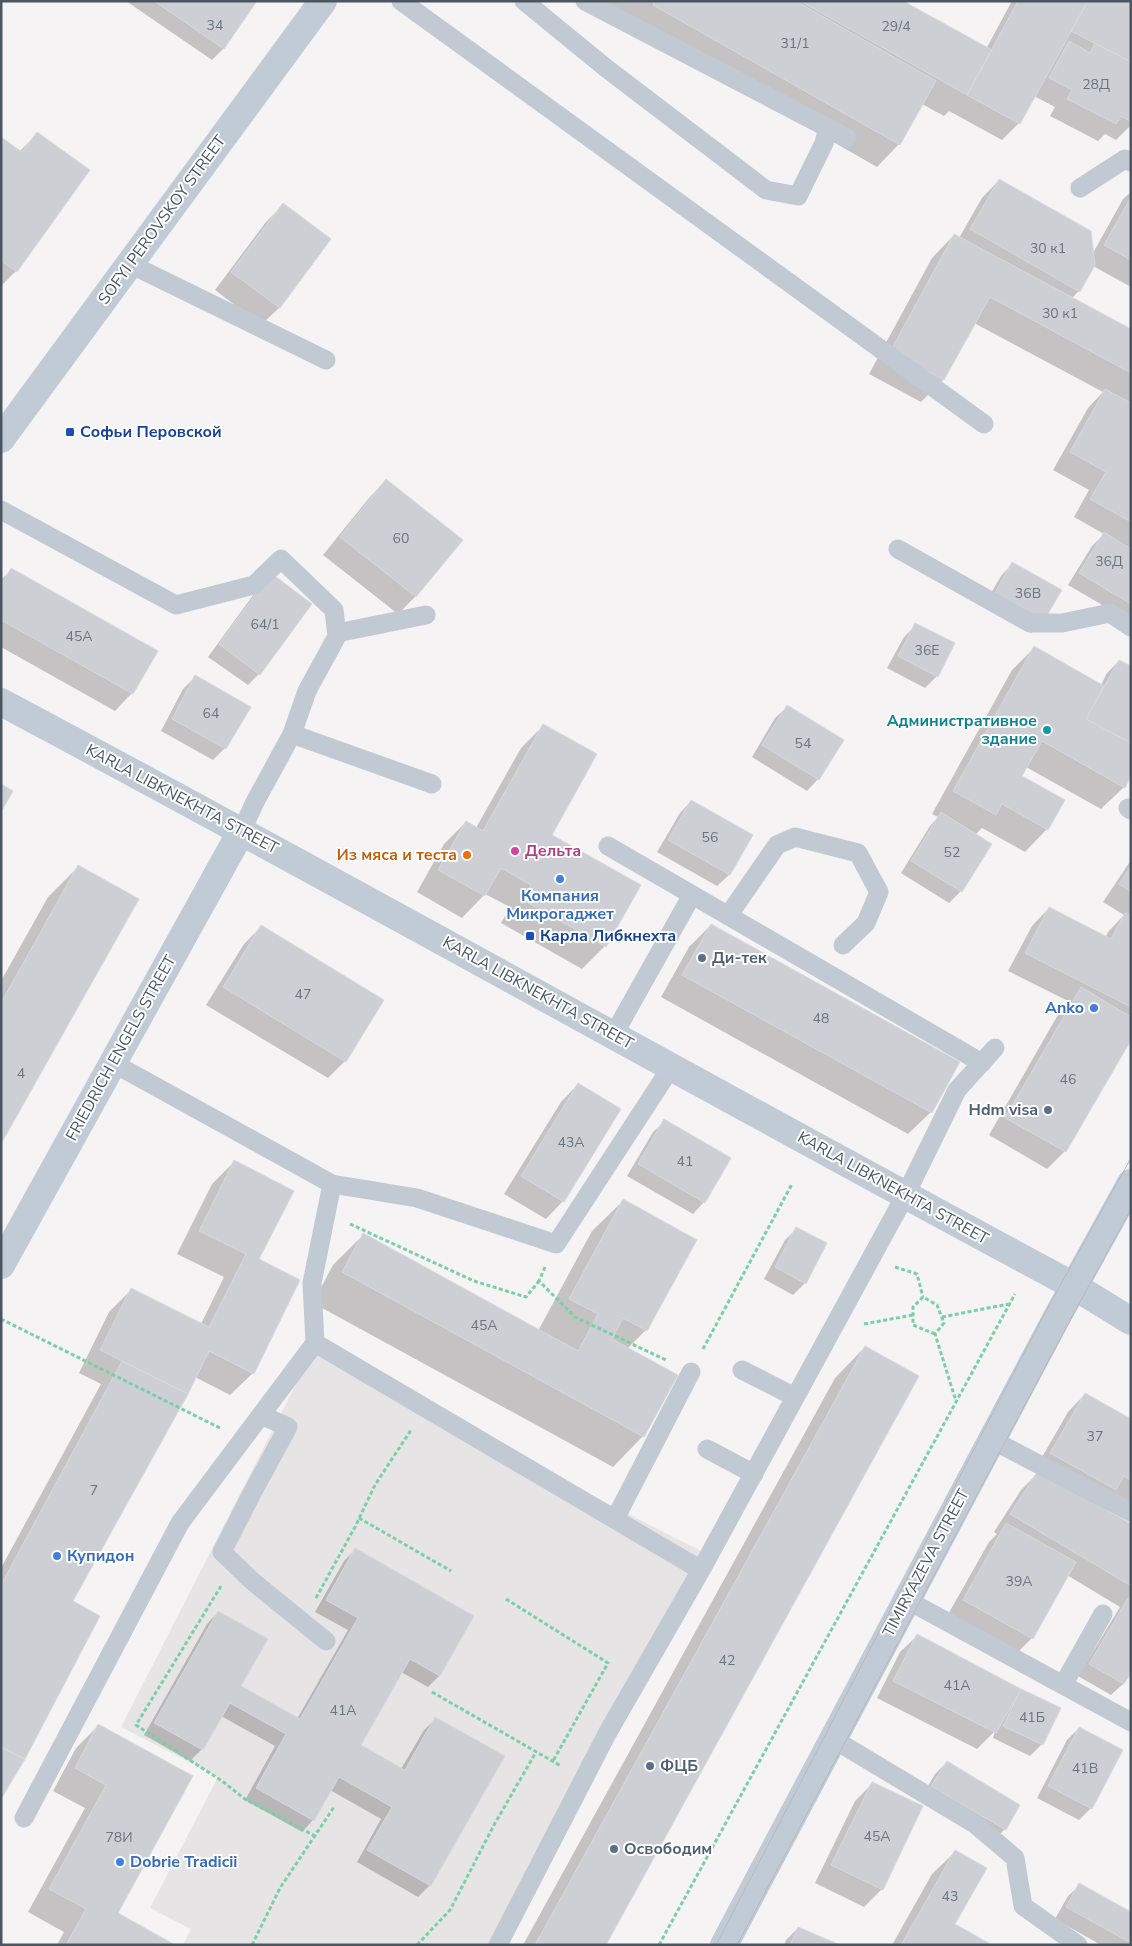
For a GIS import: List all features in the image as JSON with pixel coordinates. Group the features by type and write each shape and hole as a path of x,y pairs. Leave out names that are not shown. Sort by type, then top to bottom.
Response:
{"street":[{"name":"SOFYI PEROVSKOY STREET","path":"1,439 323,1"},
{"name":"KARLA LIBKNEKHTA STREET","path":"1,702 242,830 1074,1286 1131,1321"},
{"name":"FRIEDRICH ENGELS STREET","path":"1,1265 242,830"},
{"name":"TIMIRYAZEVA STREET","path":"724,1945 1074,1286 1131,1183"}],"lane":[{"path":"401,1 984,424"},
{"path":"524,1 606,68 766,190 798,196 824,143 828,128"},
{"path":"585,1 847,138"},
{"path":"1080,188 1125,159 1131,162"},
{"path":"130,264 326,360"},
{"path":"1,510 176,605 254,585 281,559 334,610 337,633 307,692 292,734 242,830"},
{"path":"898,549 1030,623 1062,623 1110,613 1131,627"},
{"path":"337,633 426,615"},
{"path":"292,734 432,784"},
{"path":"728,916 776,845 795,837 858,853 879,892 866,923 843,945"},
{"path":"608,846 982,1063"},
{"path":"614,1034 692,895"},
{"path":"498,1945 608,1732 701,1570 884,1235 957,1090 996,1048"},
{"path":"113,1063 332,1184 417,1198 556,1244 672,1066"},
{"path":"24,1818 180,1522 315,1343 312,1283 332,1184"},
{"path":"315,1343 701,1570"},
{"path":"742,1370 795,1397"},
{"path":"615,1519 691,1372"},
{"path":"262,1415 288,1427 222,1552 326,1641"},
{"path":"992,1440 1131,1512"},
{"path":"706,1449 754,1474"},
{"path":"907,1600 1131,1722"},
{"path":"1063,1685 1103,1614"},
{"path":"833,1739 975,1824 1016,1858 1023,1906 1078,1945"}],"path":[{"path":"539,1281 575,1317 691,1372 792,1184"},
{"path":"326,1214 474,1280 526,1297 539,1281 556,1244"},
{"path":"884,1235 892,1266 917,1274 923,1297 937,1305 944,1323 935,1334"},
{"path":"659,1945 1015,1294"},
{"path":"923,1297 912,1307 913,1325 935,1334"},
{"path":"942,1317 1009,1304"},
{"path":"834,1326 870,1324 913,1315"},
{"path":"1,1319 242,1440"},
{"path":"935,1334 956,1402"},
{"path":"302,1622 360,1518 375,1485 424,1408"},
{"path":"360,1518 451,1571"},
{"path":"234,1564 136,1725 222,1781 245,1799 316,1836"},
{"path":"506,1599 608,1663 553,1761"},
{"path":"432,1692 584,1779"},
{"path":"417,1945 450,1910 494,1825 536,1752"},
{"path":"252,1945 280,1888 334,1807"}],"shaded area":[{"path":"312,1353 703,1552 499,1945 183,1945 191,1929 150,1908 218,1777 121,1727"}],"building":[{"path":"154,1 257,1 224,49"},
{"path":"655,1 796,1 936,81 900,145 653,5"},
{"path":"800,1 903,1 992,50 967,95"},
{"path":"1018,1 1088,1 1020,124 967,95"},
{"path":"1088,1 1131,1 1131,62 1071,31"},
{"path":"1069,41 1090,53 1095,43 1131,62 1131,122 1121,116 1116,124 1067,99 1072,90 1049,78"},
{"path":"37,132 90,170 17,272 1,261 1,137 22,152"},
{"path":"999,179 1091,231 1095,265 1080,292 970,229"},
{"path":"1131,197 1131,260 1104,245"},
{"path":"283,203 331,239 280,308 231,272"},
{"path":"954,234 1131,329 1131,373 990,297 944,380 890,352"},
{"path":"1105,389 1131,403 1131,522 1090,499 1106,472 1070,452"},
{"path":"386,479 463,540 416,597 340,537"},
{"path":"1104,532 1131,549 1131,604 1079,573"},
{"path":"1012,562 1062,590 1043,622 994,595"},
{"path":"11,568 158,651 133,694 1,620 1,586"},
{"path":"271,573 312,604 260,675 219,644"},
{"path":"915,623 955,643 938,677 898,656"},
{"name":"Административное здание","path":"1034,646 1104,686 1086,719 1131,743 1131,776 1125,788 1042,741 1022,776 1065,800 1048,830 1002,804 996,815 953,791"},
{"path":"1119,660 1131,666 1131,743 1086,719"},
{"path":"195,675 251,707 226,749 172,719"},
{"path":"787,705 844,740 819,780 762,745"},
{"name":"Дельта","path":"543,724 597,754 552,835 641,885 606,947 523,900 531,885 501,868 485,896 438,870 466,821 483,831"},
{"path":"1,784 13,791 1,812"},
{"path":"691,800 753,835 730,875 668,840"},
{"path":"941,812 992,844 962,892 911,861"},
{"path":"78,865 139,899 1,1144 1,1003"},
{"path":"1131,866 1131,892 1119,884"},
{"path":"1049,907 1111,939 1125,913 1131,916 1131,1007 1025,953"},
{"path":"711,924 960,1062 932,1113 682,975"},
{"path":"261,925 384,1000 346,1062 223,987"},
{"path":"1081,987 1131,1017 1131,1040 1066,1152 1005,1118"},
{"path":"578,1083 621,1109 564,1202 521,1176"},
{"path":"664,1119 731,1158 705,1203 638,1164"},
{"path":"234,1160 294,1191 259,1259 300,1280 254,1374 209,1351 188,1394 100,1350 131,1288 209,1327 246,1254 199,1231"},
{"path":"623,1199 697,1240 647,1331 623,1318 612,1339 678,1375 644,1437 342,1272 363,1233 578,1351 598,1314 569,1299"},
{"path":"796,1227 827,1243 806,1284 775,1267"},
{"path":"865,1346 919,1376 606,1945 535,1945"},
{"path":"122,1361 188,1394 73,1601 100,1616 25,1759 1,1747 1,1585"},
{"path":"1085,1393 1131,1419 1131,1480 1124,1476 1116,1490 1050,1453"},
{"path":"1038,1471 1131,1524 1131,1586 1010,1514"},
{"path":"1006,1523 1076,1562 1033,1639 963,1600"},
{"path":"355,1548 474,1616 440,1676 410,1659 361,1745 405,1770 435,1717 505,1756 431,1886 367,1850 392,1807 339,1777 314,1821 256,1788 286,1734 230,1703 203,1750 154,1723 218,1611 268,1639 241,1686 300,1719 358,1618 326,1600"},
{"path":"1128,1598 1131,1599 1131,1673 1124,1684 1089,1664"},
{"path":"917,1634 1021,1689 996,1733 893,1681"},
{"path":"1021,1689 1061,1708 1043,1745 1003,1726"},
{"path":"98,1724 193,1776 118,1913 175,1945 66,1945 86,1909 49,1889 106,1785 75,1768"},
{"path":"1079,1727 1123,1750 1092,1809 1048,1786"},
{"path":"1,1747 25,1759 1,1799"},
{"path":"947,1761 1020,1805 1006,1830 931,1786"},
{"path":"872,1782 923,1806 883,1890 831,1865"},
{"path":"955,1850 987,1868 955,1924 992,1945 901,1945"},
{"path":"1079,1883 1131,1912 1131,1943 1066,1907"},
{"path":"798,1927 840,1945 790,1945"}],"tram line":[{"path":"716,1945 1046,1311 1131,1158"},
{"path":"737,1945 1131,1209"}],"place":[{"name":"Софьи Перовской","path":"70,432"},
{"name":"Административное здание","path":"1047,730"},
{"name":"Дельта","path":"515,851"},
{"name":"Из мяса и теста","path":"467,855"},
{"name":"Компания Микрогаджет","path":"560,879"},
{"name":"Карла Либкнехта","path":"530,936"},
{"name":"Ди-тек","path":"702,958"},
{"name":"Anko","path":"1094,1008"},
{"name":"Hdm visa","path":"1048,1110"},
{"name":"Купидон","path":"57,1556"},
{"name":"ФЦБ","path":"650,1766"},
{"name":"Освободим","path":"614,1849"},
{"name":"Dobrie Tradicii","path":"120,1862"}]}
